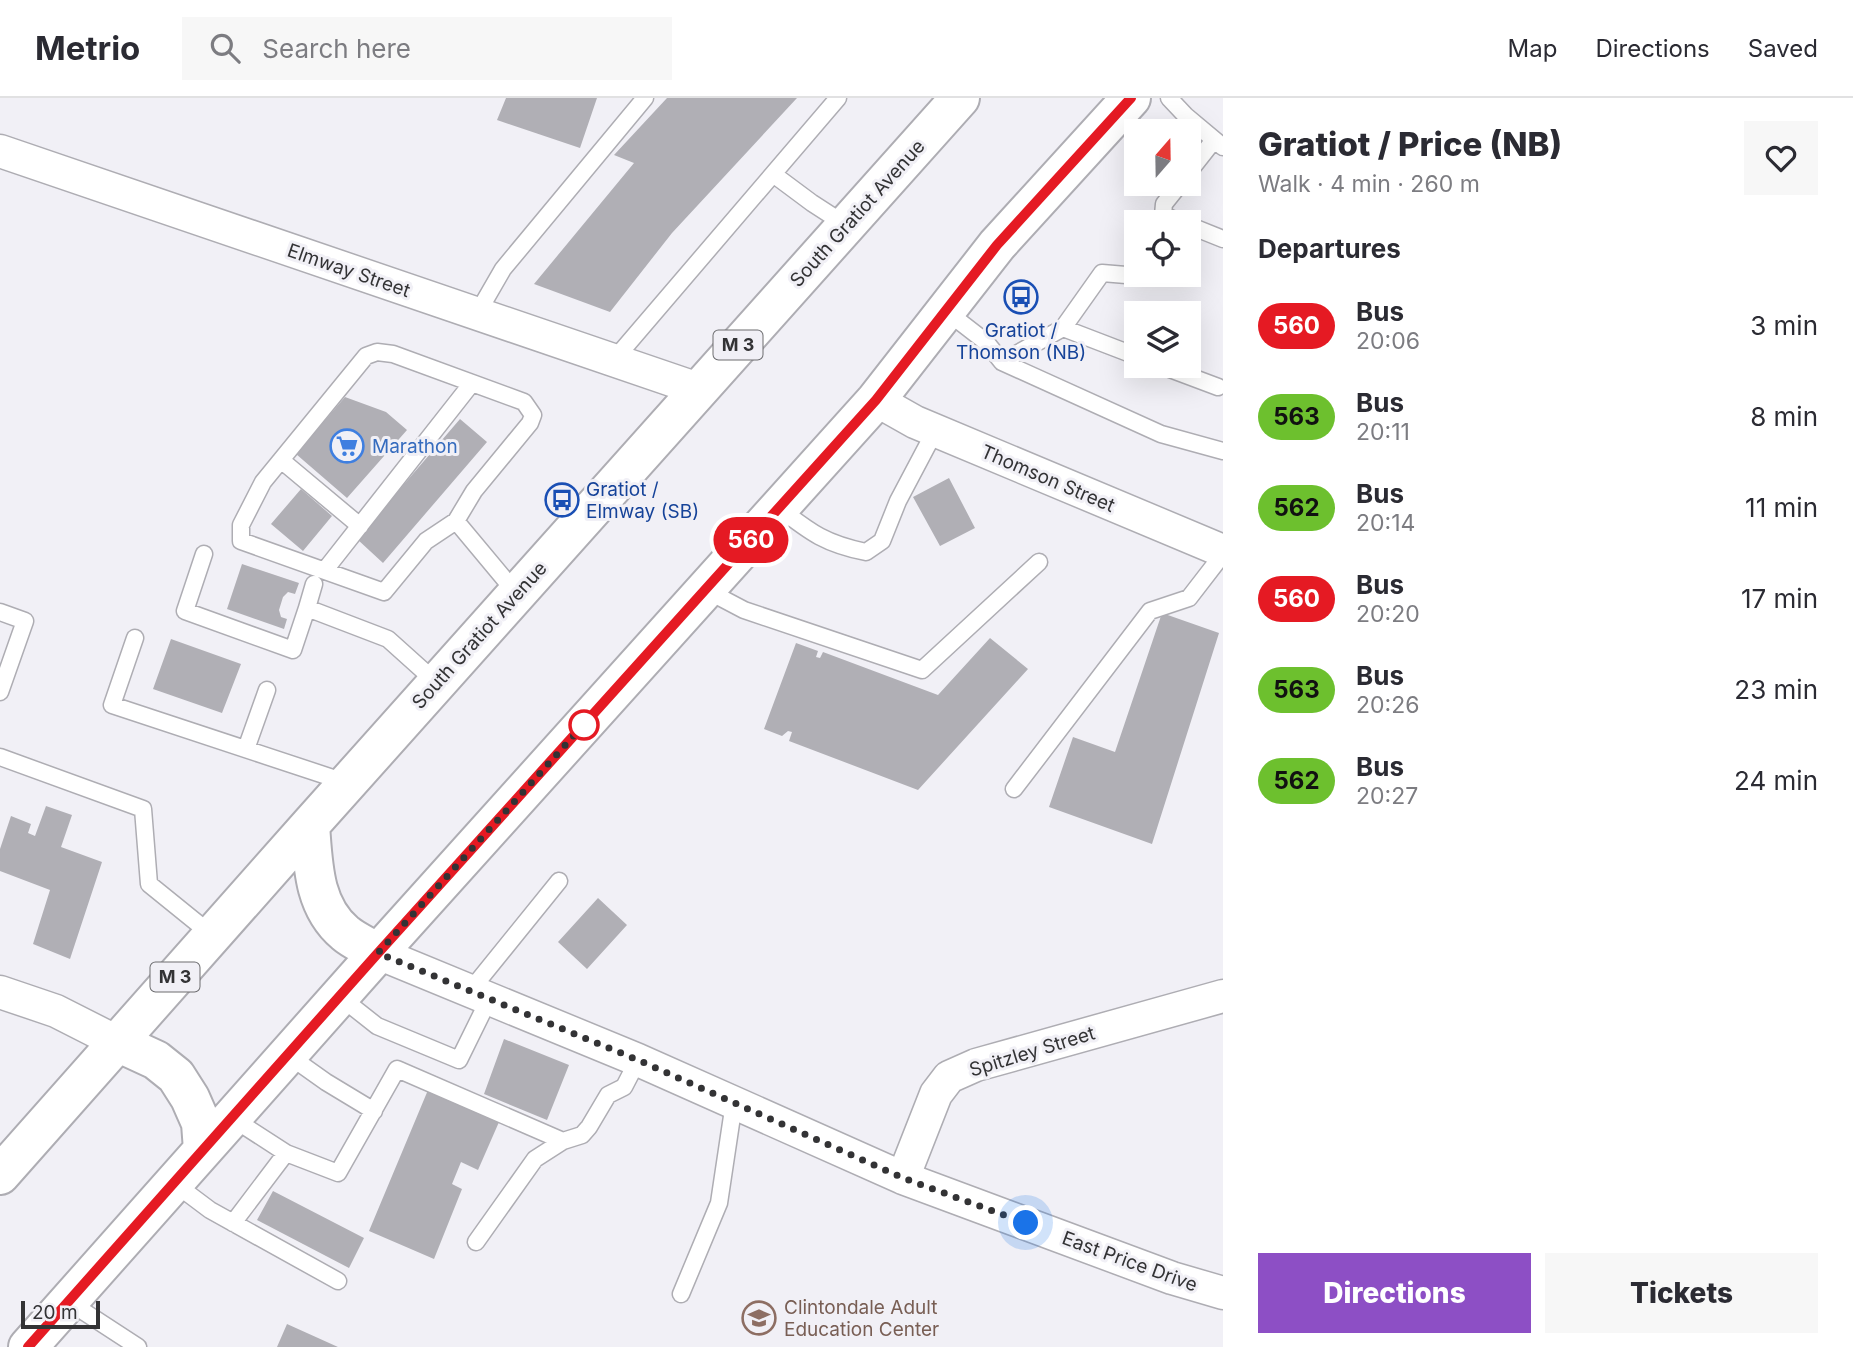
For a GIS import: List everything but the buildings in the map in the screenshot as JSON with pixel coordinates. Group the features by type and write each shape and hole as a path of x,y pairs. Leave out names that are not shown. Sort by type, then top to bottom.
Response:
{"main road":[{"path":"28,1347 339,996 876,400 997,245 1131,98"},
{"name":"South Gratiot Avenue","path":"0,1175 846,225 951,100"},
{"path":"310,825 314,873 320,898 330,918 346,934 378,953"},
{"path":"117,1042 156,1060 176,1076 201,1123 203,1150"}],"street":[{"name":"Elmway Street","path":"0,151 698,390"},
{"name":"Thomson Street","path":"876,400 915,422 1223,553"},
{"name":"East Price Drive","path":"378,953 638,1060 903,1178 1172,1278 1223,1293"},
{"path":"0,992 56,1011 117,1042"},
{"name":"Spitzley Street","path":"903,1178 936,1094 949,1077 976,1065 1223,996"}],"lane":[{"path":"477,314 503,269 645,98"},
{"path":"613,361 838,98"},
{"path":"1169,98 1185,116 1219,143 1201,160"},
{"path":"773,174 846,225"},
{"path":"1201,231 1223,239"},
{"path":"1002,362 1063,328 1102,273 1124,275"},
{"path":"946,311 986,342 1002,362 1161,433 1223,451"},
{"path":"1063,328 1124,351"},
{"path":"377,352 393,354 524,402 533,415 530,423 474,491 457,522 426,541 384,592 240,541 241,526 248,509 263,482 281,460 366,356 377,352"},
{"path":"1193,378 1217,387"},
{"path":"325,570 472,383"},
{"path":"779,508 814,535 843,547 866,552 882,541 898,500 936,431"},
{"path":"281,460 360,526"},
{"path":"457,522 516,593"},
{"path":"1014,789 1150,611 1189,598 1223,553"},
{"path":"204,554 185,611 293,649 314,584"},
{"path":"706,590 744,610 922,670 1039,562"},
{"path":"307,608 388,639 437,683"},
{"path":"0,612 25,621 0,692"},
{"path":"135,638 112,705 348,783"},
{"path":"246,749 267,690"},
{"path":"0,757 143,809 149,884 212,935"},
{"path":"339,996 377,1026 459,1060 479,995 559,881"},
{"path":"288,1055 374,1111"},
{"path":"476,1242 535,1158 562,1141 582,1135 608,1095 624,1087 638,1060"},
{"path":"232,1118 286,1153 338,1174 397,1069 562,1141"},
{"path":"681,1294 719,1203 734,1103"},
{"path":"233,1223 286,1153"},
{"path":"174,1183 210,1210 338,1281"},
{"path":"69,1301 138,1347"}],"bus line":[{"name":"560","path":"28,1347 876,400 997,245 1131,98"}],"place":[{"name":"Gratiot / Thomson (NB)","path":"1021,297"},
{"name":"Marathon","path":"347,446"},
{"name":"Gratiot / Elmway (SB)","path":"562,500"},
{"name":"Clintondale Adult Education Center","path":"759,1318"}],"route":[{"path":"584,725 587,721 378,953 638,1060 903,1178 1026,1223"}]}
